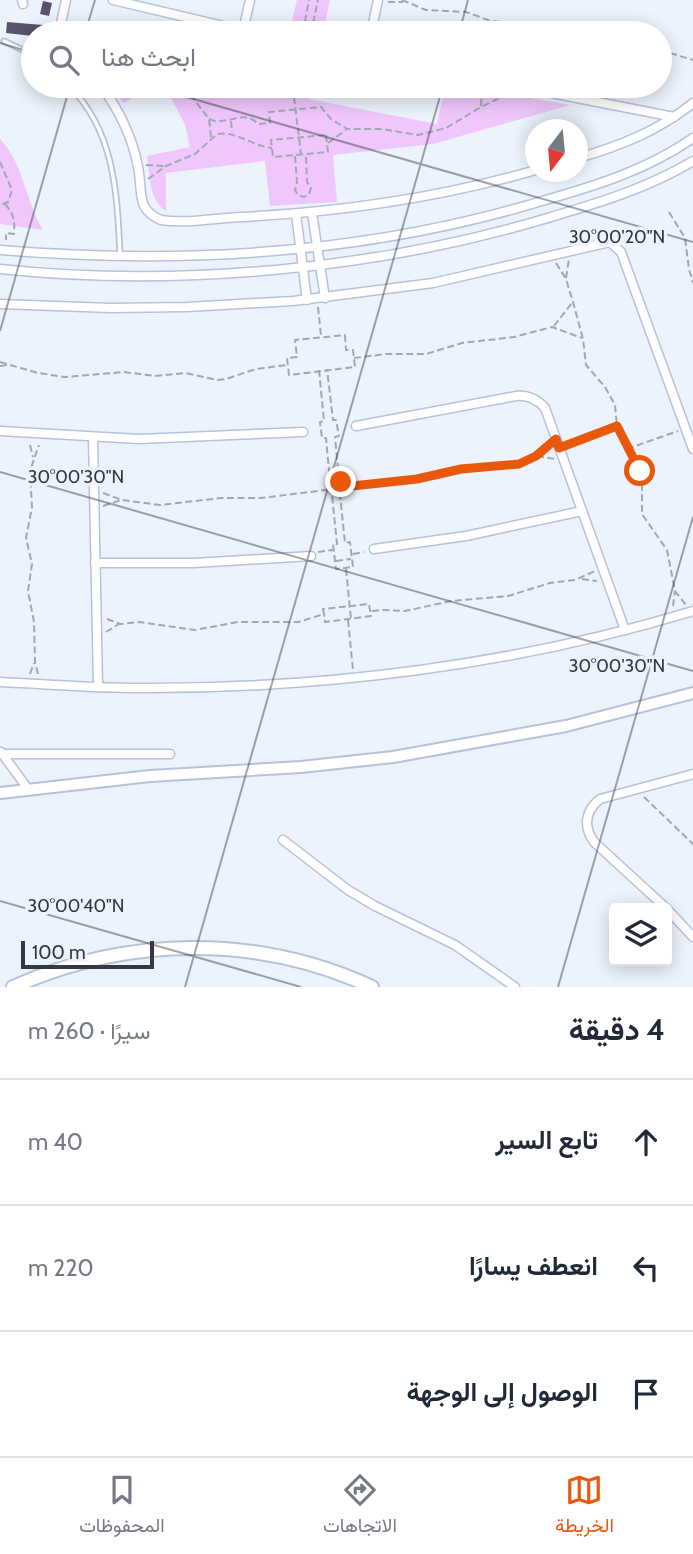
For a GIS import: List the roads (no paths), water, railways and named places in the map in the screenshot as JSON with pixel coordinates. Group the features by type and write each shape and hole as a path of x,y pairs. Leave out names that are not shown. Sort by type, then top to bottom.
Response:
{"highway":[{"path":"13,987 90,960 141,951 191,947 242,950 292,959 372,987"}],"main road":[{"path":"0,793 150,776 393,757 566,726 693,693"}],"street":[{"path":"62,21 66,0"},
{"path":"113,0 201,21"},
{"path":"245,21 250,0"},
{"path":"374,21 378,1"},
{"path":"108,98 124,124 138,163 142,200 147,210 161,220 312,213 432,196 525,173"},
{"path":"576,98 674,117"},
{"path":"588,155 629,142 693,103"},
{"path":"2,250 120,256 221,254 317,247 386,237 496,215 625,175 693,138"},
{"path":"0,269 142,275 223,273 320,265 407,252 498,233 626,194 693,160"},
{"path":"312,213 320,265 321,299"},
{"path":"296,214 307,300"},
{"path":"0,304 111,308 321,299 444,281 606,242 620,248 693,449"},
{"path":"356,426 521,396 536,400 545,408 625,630"},
{"path":"0,432 93,438 175,439 303,432"},
{"path":"93,438 98,687"},
{"path":"375,549 466,536 582,511"},
{"path":"95,563 194,563 312,556"},
{"path":"0,682 98,687 201,687 354,677 489,658 625,630 692,612"},
{"path":"1,753 28,789"},
{"path":"1,753 170,754"},
{"path":"660,903 594,842 586,824 587,814 592,805 600,799 693,774"},
{"path":"283,840 355,894 455,945 515,987"},
{"path":"672,915 693,937"}],"lane":[{"path":"5,41 21,49"},
{"path":"78,98 103,138 112,165 117,193 120,256"}]}
